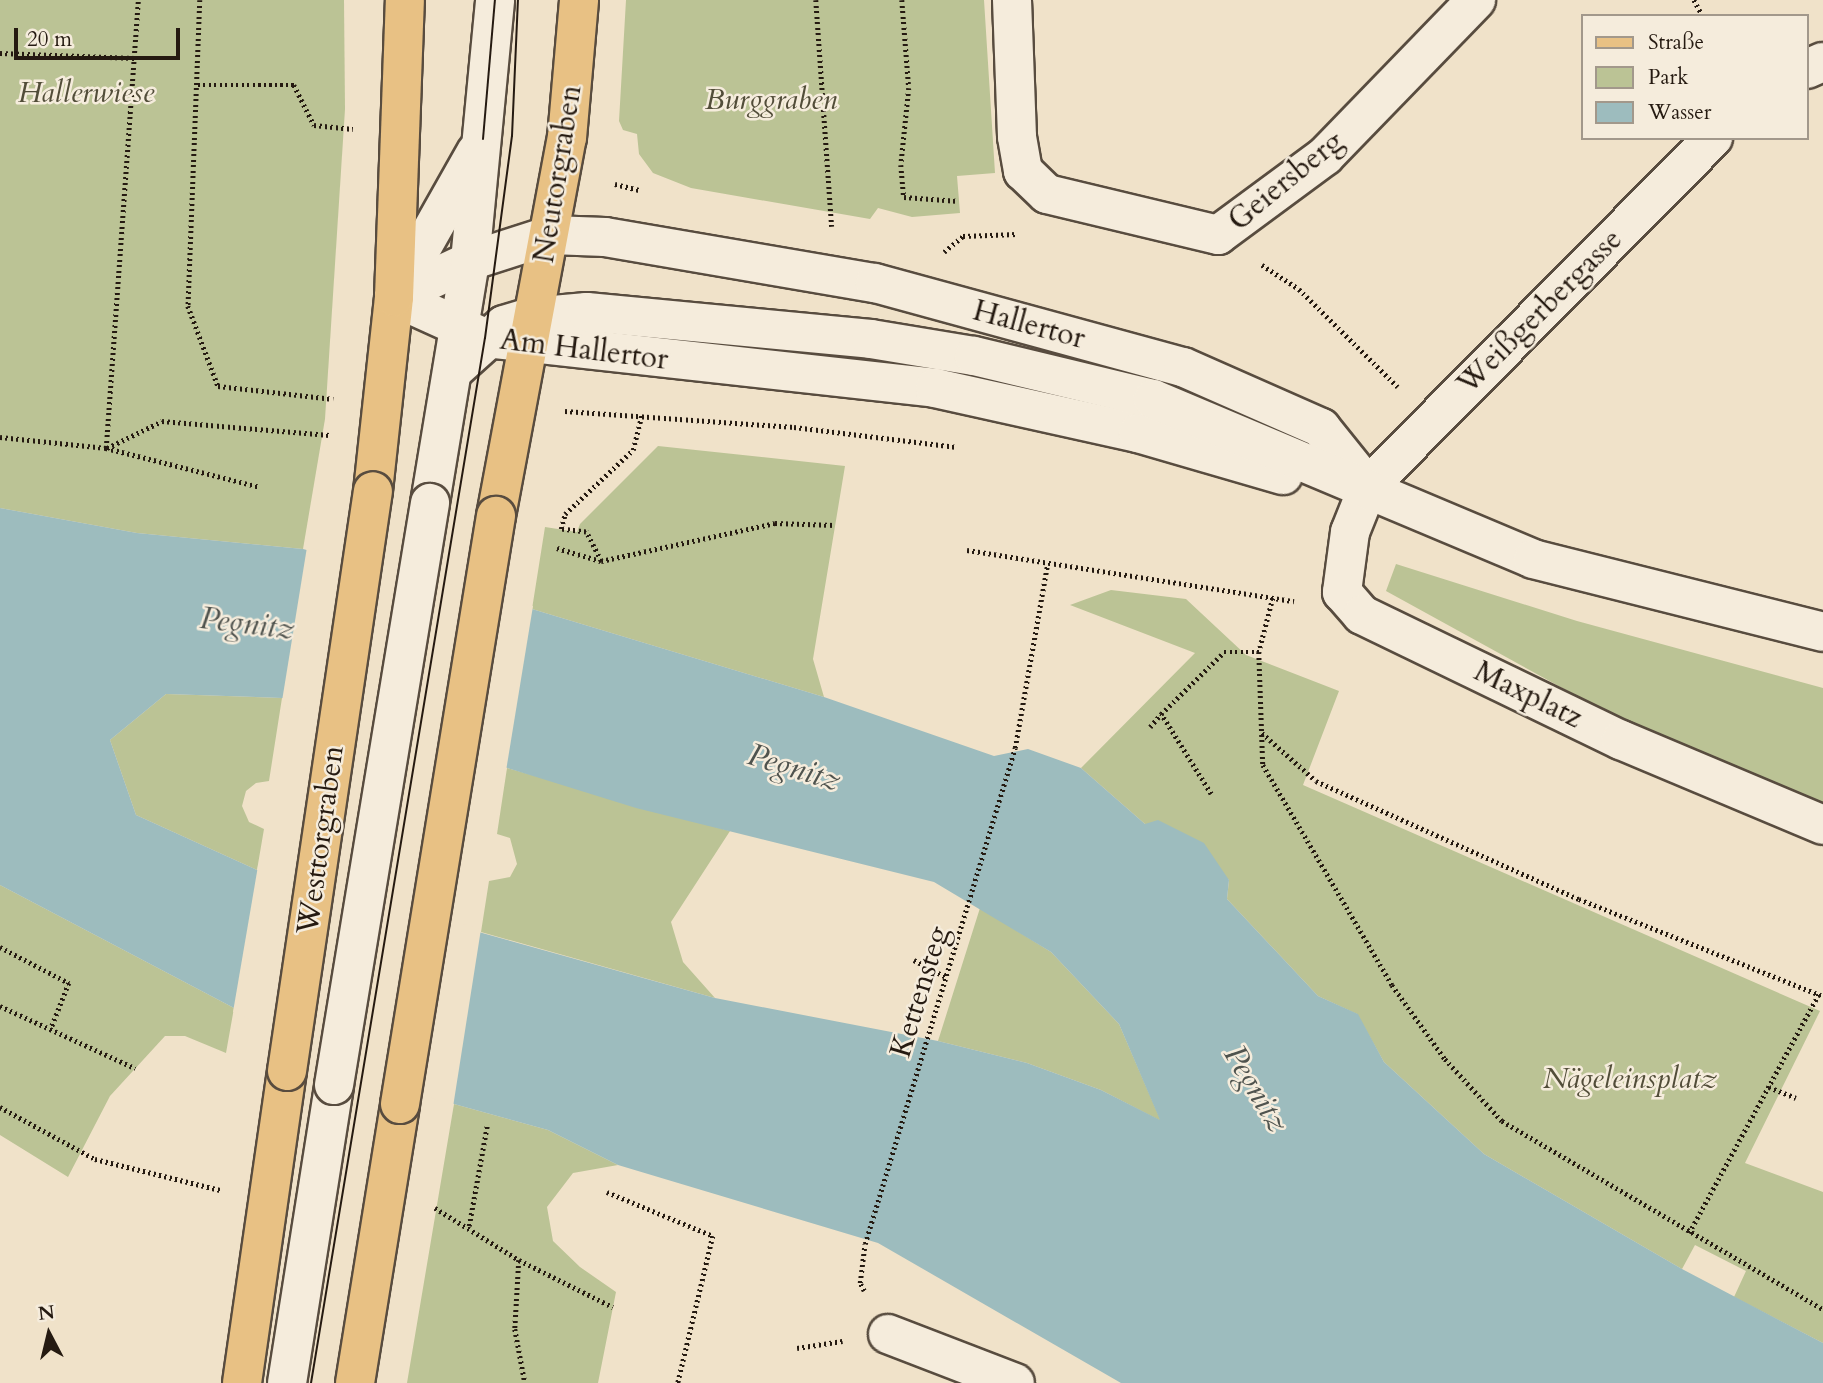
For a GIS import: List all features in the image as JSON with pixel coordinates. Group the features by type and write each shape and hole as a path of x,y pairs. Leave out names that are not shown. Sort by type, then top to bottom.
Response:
{"main road":[{"path":"394,297 405,0"},
{"name":"Neutorgraben","path":"529,332 551,235 571,112 579,0"},
{"name":"Westtorgraben","path":"242,1383 373,491 394,297"},
{"path":"355,1383 496,516 529,332"}],"street":[{"path":"287,1383 430,503 454,370 473,332 470,261 495,0"},
{"name":"Geiersberg","path":"1012,0 1017,137 1023,171 1047,194 1218,235 1325,156 1476,0"},
{"path":"394,297 483,139"},
{"name":"Weißgerbergasse","path":"1368,487 1711,140"},
{"path":"394,297 470,261 551,235 605,237 835,276"},
{"name":"Hallertor","path":"835,276 875,283 1184,367 1321,428 1368,487"},
{"name":"Am Hallertor","path":"394,297 473,332"},
{"name":"Am Hallertor","path":"529,332 632,313 931,348"},
{"path":"473,332 505,325 529,332"},
{"name":"Am Hallertor","path":"529,332 1145,416"},
{"name":"Hallertor","path":"931,348 1145,416"},
{"path":"1145,416 1279,474 1368,487 1533,559 1823,632"},
{"name":"Maxplatz","path":"1368,487 1350,532 1342,592 1362,615 1621,740 1823,825"},
{"path":"888,1334 1015,1383"}],"path":[{"path":"106,448 138,0"},
{"path":"200,0 188,306 218,386 343,399"},
{"path":"816,0 835,276"},
{"path":"902,0 909,88 901,165 904,197 959,201"},
{"path":"0,53 135,58"},
{"path":"198,85 294,85 314,125 357,129"},
{"path":"944,253 964,236 1001,233"},
{"path":"1299,289 1432,420"},
{"path":"564,411 642,415 959,447"},
{"path":"600,561 586,533 561,529 565,514 633,450 642,415"},
{"path":"106,448 162,421 341,436"},
{"path":"0,437 106,448 260,487"},
{"path":"557,548 600,561 775,523 835,525"},
{"path":"967,550 1047,566 1273,598 1259,652 1263,765 1392,985 1445,1059 1502,1121 1689,1233 1823,1309"},
{"name":"Kettensteg","path":"860,1283 865,1244 1015,748 1047,566"},
{"path":"1150,727 1224,652 1259,652"},
{"path":"1161,714 1211,794"},
{"path":"1261,732 1316,781 1579,899 1821,995 1689,1233"},
{"path":"0,947 69,983 51,1029"},
{"path":"914,960 946,977"},
{"path":"0,1006 135,1068"},
{"path":"1769,1087 1796,1098"},
{"path":"0,1107 95,1159 228,1192"},
{"path":"468,1226 487,1126"},
{"path":"607,1192 713,1236 678,1383"},
{"path":"435,1208 519,1260 613,1307"},
{"path":"519,1260 516,1329 525,1383"}],"green space":[{"name":"Hallerwiese","path":"0,0 344,0 345,109 325,419 303,549 137,533 0,508"},
{"name":"Burggraben","path":"626,0 984,0 995,173 957,176 960,213 912,217 878,208 870,219 691,188 653,173 639,154 637,134 623,130 619,121"},
{"path":"658,446 845,466 813,659 824,697 532,609 545,527 577,532 580,524"},
{"path":"1396,564 1577,621 1823,688 1823,805 1626,723 1386,591"},
{"name":"Nägeleinsplatz","path":"1111,590 1186,599 1246,655 1339,691 1303,785 1820,1011 1745,1163 1823,1192 1823,1343 1734,1297 1746,1271 1695,1245 1682,1269 1484,1154 1384,1062 1357,1014 1318,996 1227,899 1229,880 1145,824 1081,768 1195,653 1070,605"},
{"path":"166,694 282,698 269,781 256,783 246,791 242,806 249,822 264,829 257,870 136,815 110,740"},
{"path":"507,768 730,831 671,922 683,962 715,998 481,932 489,881 510,877 517,864 510,838 497,834"},
{"path":"0,885 234,1008 226,1053 185,1036 165,1036 110,1096 68,1177 0,1135"},
{"path":"980,908 1051,952 1119,1024 1161,1121 1101,1090 1027,1063 938,1041"},
{"path":"454,1104 548,1130 618,1165 573,1173 547,1207 553,1241 580,1267 616,1292 598,1383 407,1383"}],"water":[{"name":"Pegnitz","path":"0,508 137,533 303,549 532,609 824,697 994,756 1028,749 1081,768 1145,824 1158,820 1204,843 1229,880 1227,899 1318,996 1358,1014 1384,1062 1484,1154 1682,1269 1823,1343 1823,1383 1121,1383 878,1243 618,1165 548,1130 454,1104 234,1008 0,885","holes":["166,694 282,698 636,808 934,882 1051,952 1119,1024 1160,1120 1101,1090 1027,1063 938,1041 715,998 257,870 136,815 110,740"]}],"pier":[{"path":"307,547 533,606 506,771 282,701"},
{"path":"258,866 481,929 453,1107 233,1012"}],"tram line":[{"path":"483,139 495,0"},
{"path":"311,1383 485,338 512,136 518,0"}]}
